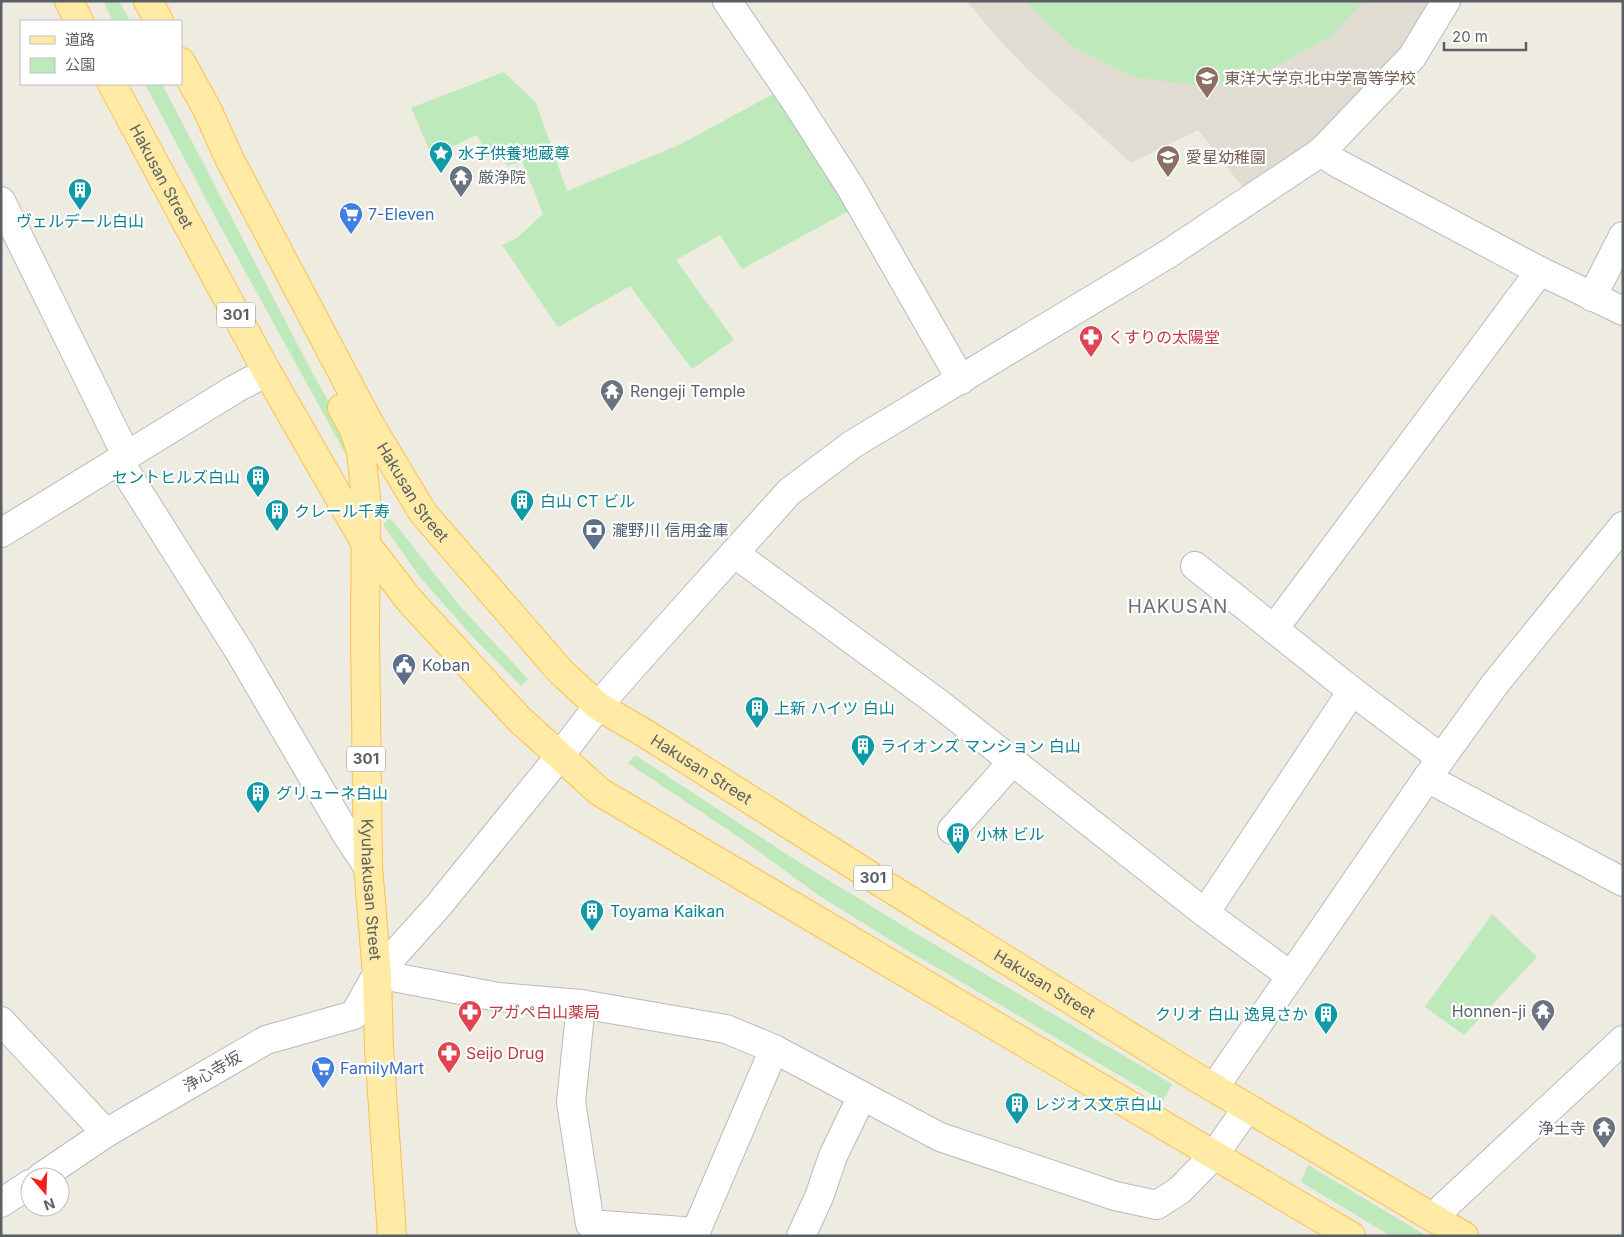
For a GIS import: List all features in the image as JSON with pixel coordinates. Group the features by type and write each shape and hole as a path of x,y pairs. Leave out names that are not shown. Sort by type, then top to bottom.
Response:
{"main road":[{"path":"69,1 78,20"},
{"path":"148,1 158,20"},
{"name":"Hakusan Street","path":"182,64 230,160 369,423 423,513 561,672 598,706 646,734 885,885 1214,1088 1464,1236"},
{"name":"Hakusan Street","path":"113,85 267,372 366,544 410,601 520,720 559,757 600,792 1351,1236"},
{"name":"301","path":"230,160 255,245 354,430 363,465 366,498 366,544"},
{"name":"Kyuhakusan Street","path":"366,544 365,635 368,867 377,974 379,1049 392,1236"}],"street":[{"path":"726,1 794,99 851,188 961,380"},
{"name":"浄心寺坂","path":"56,1167 106,1133 266,1040 354,1015 377,974 438,906 598,706 789,492 853,444 1183,245 1321,152 1412,57 1446,1"},
{"path":"1321,152 1346,168 1540,271 1623,311"},
{"path":"1,201 123,459 345,832 368,867"},
{"path":"1592,297 1623,236"},
{"path":"1274,629 1540,271"},
{"path":"1,533 235,389 267,372"},
{"path":"1214,1088 1434,768 1495,684 1623,526"},
{"path":"734,553 937,702 1205,913 1291,976"},
{"path":"1195,566 1352,691 1434,768 1623,882"},
{"path":"1205,913 1352,691"},
{"path":"952,830 1013,761"},
{"path":"377,974 498,997 581,1004 726,1029 774,1049 940,1137 1115,1196 1157,1205 1180,1190 1215,1154 1247,1108"},
{"path":"581,1004 571,1102 590,1224 694,1234 774,1049"},
{"path":"1,1021 106,1133"},
{"path":"1433,1217 1623,1040"},
{"path":"801,1236 819,1197 833,1156 862,1096"},
{"path":"1,1203 20,1191"}],"shaded area":[{"name":"東洋大学京北中学高等学校","path":"967,1 1431,1 1400,53 1298,153 1244,189 1198,130 1131,163 1027,69 993,33"}],"green space":[{"path":"103,1 119,1 129,20 112,20"},
{"path":"1026,1 1364,1 1330,37 1253,78 1228,84 1201,86 1133,77 1075,48 1032,9"},
{"path":"504,72 536,103 567,191 679,145 779,91 854,208 742,269 720,235 676,260 734,340 692,369 630,286 558,327 502,245 517,238 543,214 522,161 507,166 498,144 485,150 477,135 432,156 411,108"},
{"path":"146,85 163,85 313,374 346,432 349,452 345,453 218,222"},
{"path":"389,518 459,605 528,679 521,686 471,635 419,576 383,525"},
{"path":"635,755 794,859 915,933 1172,1084 1163,1101 821,897 743,840 628,763"},
{"path":"1492,914 1537,957 1464,1035 1425,1007"},
{"path":"1308,1165 1427,1236 1391,1236 1301,1182"}],"place":[{"name":"東洋大学京北中学高等学校","path":"1207,99"},
{"name":"水子供養地蔵尊","path":"441,174"},
{"name":"愛星幼稚園","path":"1168,178"},
{"name":"厳浄院","path":"461,198"},
{"name":"ヴェルデール白山","path":"80,211"},
{"name":"7-Eleven","path":"351,235"},
{"name":"くすりの太陽堂","path":"1091,358"},
{"name":"Rengeji Temple","path":"612,412"},
{"name":"セントヒルズ白山","path":"258,498"},
{"name":"白山 CT ビル","path":"522,522"},
{"name":"クレール千寿","path":"277,532"},
{"name":"瀧野川 信用金庫","path":"594,551"},
{"name":"Koban","path":"404,686"},
{"name":"上新 ハイツ 白山","path":"757,729"},
{"name":"ライオンズ マンション 白山","path":"863,767"},
{"name":"グリューネ白山","path":"258,814"},
{"name":"小林 ビル","path":"958,855"},
{"name":"Toyama Kaikan","path":"592,932"},
{"name":"Honnen-ji","path":"1543,1032"},
{"name":"アガペ白山薬局","path":"470,1033"},
{"name":"クリオ 白山 逸見さか","path":"1326,1035"},
{"name":"Seijo Drug","path":"449,1074"},
{"name":"FamilyMart","path":"323,1089"},
{"name":"レジオス文京白山","path":"1017,1125"},
{"name":"浄土寺","path":"1604,1149"}],"district":[{"name":"HAKUSAN","path":"1178,606"}]}
